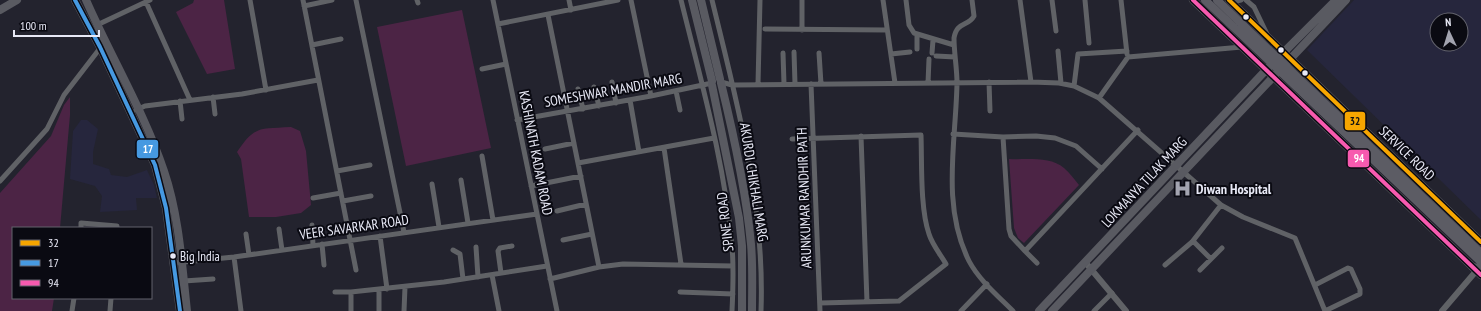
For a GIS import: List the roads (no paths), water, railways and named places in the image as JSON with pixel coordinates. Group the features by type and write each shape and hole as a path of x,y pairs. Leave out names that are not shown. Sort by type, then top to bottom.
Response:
{"highway":[{"path":"1205,0 1481,262"},
{"path":"1217,0 1481,253"}],"main road":[{"path":"0,10 17,0"},
{"path":"75,0 103,45 135,111 149,149 159,177 178,262 184,281 187,311"},
{"path":"86,0 97,25 103,45"},
{"path":"692,0 712,83"},
{"name":"AKURDI CHIKHALI MARG","path":"701,0 740,167 752,246 752,311"},
{"path":"1193,0 1478,270"},
{"name":"LOKMANYA TILAK MARG","path":"1052,311 1183,172 1266,70 1336,0"},
{"name":"LOKMANYA TILAK MARG","path":"1039,311 1176,166 1273,76 1346,0"},
{"name":"SERVICE ROAD","path":"1231,1 1289,59 1481,242"},
{"path":"712,83 716,77 721,81"},
{"name":"SPINE ROAD","path":"712,83 739,218 742,246 742,311"},
{"path":"178,262 180,311"}],"street":[{"path":"250,0 266,90"},
{"path":"303,0 356,270"},
{"path":"304,6 332,0"},
{"path":"356,0 404,232"},
{"name":"KASHINATH KADAM ROAD","path":"493,0 557,311"},
{"path":"569,0 572,10"},
{"path":"498,24 618,0"},
{"path":"631,0 651,96"},
{"path":"681,0 714,138 725,195 733,266 732,311"},
{"path":"712,0 732,85 758,216 761,245 761,311"},
{"path":"758,84 760,0"},
{"path":"802,0 802,30"},
{"path":"883,0 894,83"},
{"path":"906,0 909,25 917,36 918,49"},
{"path":"972,0 974,16 972,19 959,26 955,31 954,45 957,82 952,134 953,192 956,221 969,261 987,284 1013,311"},
{"path":"1020,0 1031,82"},
{"path":"1052,0 1056,31"},
{"path":"1085,0 1089,43"},
{"path":"1099,98 1128,57 1121,0"},
{"path":"1231,1 1241,0"},
{"path":"1246,0 1254,7 1261,18 1269,39"},
{"path":"97,25 148,1 190,100"},
{"path":"548,15 599,267"},
{"path":"765,29 887,30"},
{"path":"917,36 954,45"},
{"path":"312,45 341,39"},
{"path":"933,40 934,55 955,57"},
{"path":"0,181 47,129 64,94 103,45"},
{"path":"1128,57 1242,47"},
{"path":"1058,51 1061,83"},
{"path":"1074,86 1078,54 1127,51"},
{"path":"794,52 795,84"},
{"path":"891,54 910,52"},
{"path":"783,53 784,84"},
{"path":"819,53 821,84"},
{"path":"928,83 929,59"},
{"path":"482,69 506,64"},
{"path":"135,111 145,106 266,90 318,80"},
{"path":"721,81 732,85 1031,82 1061,83 1074,86 1099,98 1138,130 1176,166 1221,205 1243,217 1289,234 1295,238 1325,311 1360,294 1360,289 1350,269 1348,268 1315,285"},
{"path":"612,82 616,103"},
{"path":"989,82 990,111"},
{"name":"SOMESHWAR MANDIR MARG","path":"517,120 616,103 712,83"},
{"name":"ARUNKUMAR RANDHIR PATH","path":"812,84 820,311"},
{"path":"594,87 599,106"},
{"path":"578,88 583,109"},
{"path":"676,91 680,110"},
{"path":"213,97 215,114"},
{"path":"630,100 639,152"},
{"path":"180,101 182,119"},
{"path":"1025,251 1138,130"},
{"path":"952,134 1003,137 1036,136 1055,138 1067,142 1080,150 1102,169"},
{"path":"792,140 861,136 921,135 923,193 928,227 933,243 946,264 904,299 894,302 820,303"},
{"path":"861,136 867,302"},
{"path":"1003,137 1010,236 1037,263"},
{"path":"578,163 714,138"},
{"path":"545,149 574,143"},
{"path":"664,148 681,264"},
{"path":"482,156 493,220"},
{"path":"337,171 370,165"},
{"path":"531,186 581,176"},
{"path":"461,180 468,224"},
{"path":"432,184 439,228"},
{"path":"313,198 341,194"},
{"path":"343,202 371,196"},
{"path":"557,211 586,204"},
{"path":"1165,265 1193,241 1221,205"},
{"name":"VEER SAVARKAR ROAD","path":"178,262 249,255 537,214"},
{"path":"81,227 81,222 118,227"},
{"path":"312,225 314,245"},
{"path":"279,229 282,250"},
{"path":"246,234 249,255"},
{"path":"563,240 592,234"},
{"path":"380,236 387,289"},
{"path":"1193,241 1211,259"},
{"path":"322,244 324,265"},
{"path":"501,273 498,251 500,248 512,246"},
{"path":"476,247 478,277"},
{"path":"1200,270 1222,248"},
{"path":"453,250 460,254 463,279"},
{"path":"234,257 240,311"},
{"path":"1085,262 1126,311"},
{"path":"550,279 599,267 623,264 733,266"},
{"path":"335,292 405,287 547,266"},
{"path":"1442,311 1478,270"},
{"path":"492,275 499,311"},
{"path":"184,281 213,279"},
{"path":"961,311 987,284"},
{"path":"404,311 405,287"},
{"path":"379,290 379,311"},
{"path":"351,292 351,311"},
{"path":"680,292 733,294"},
{"path":"1094,311 1112,293"},
{"path":"72,311 74,299"},
{"path":"110,311 111,299"}],"place":[{"name":"Diwan Hospital","path":"1183,189"},
{"name":"Big India","path":"173,256"}]}
